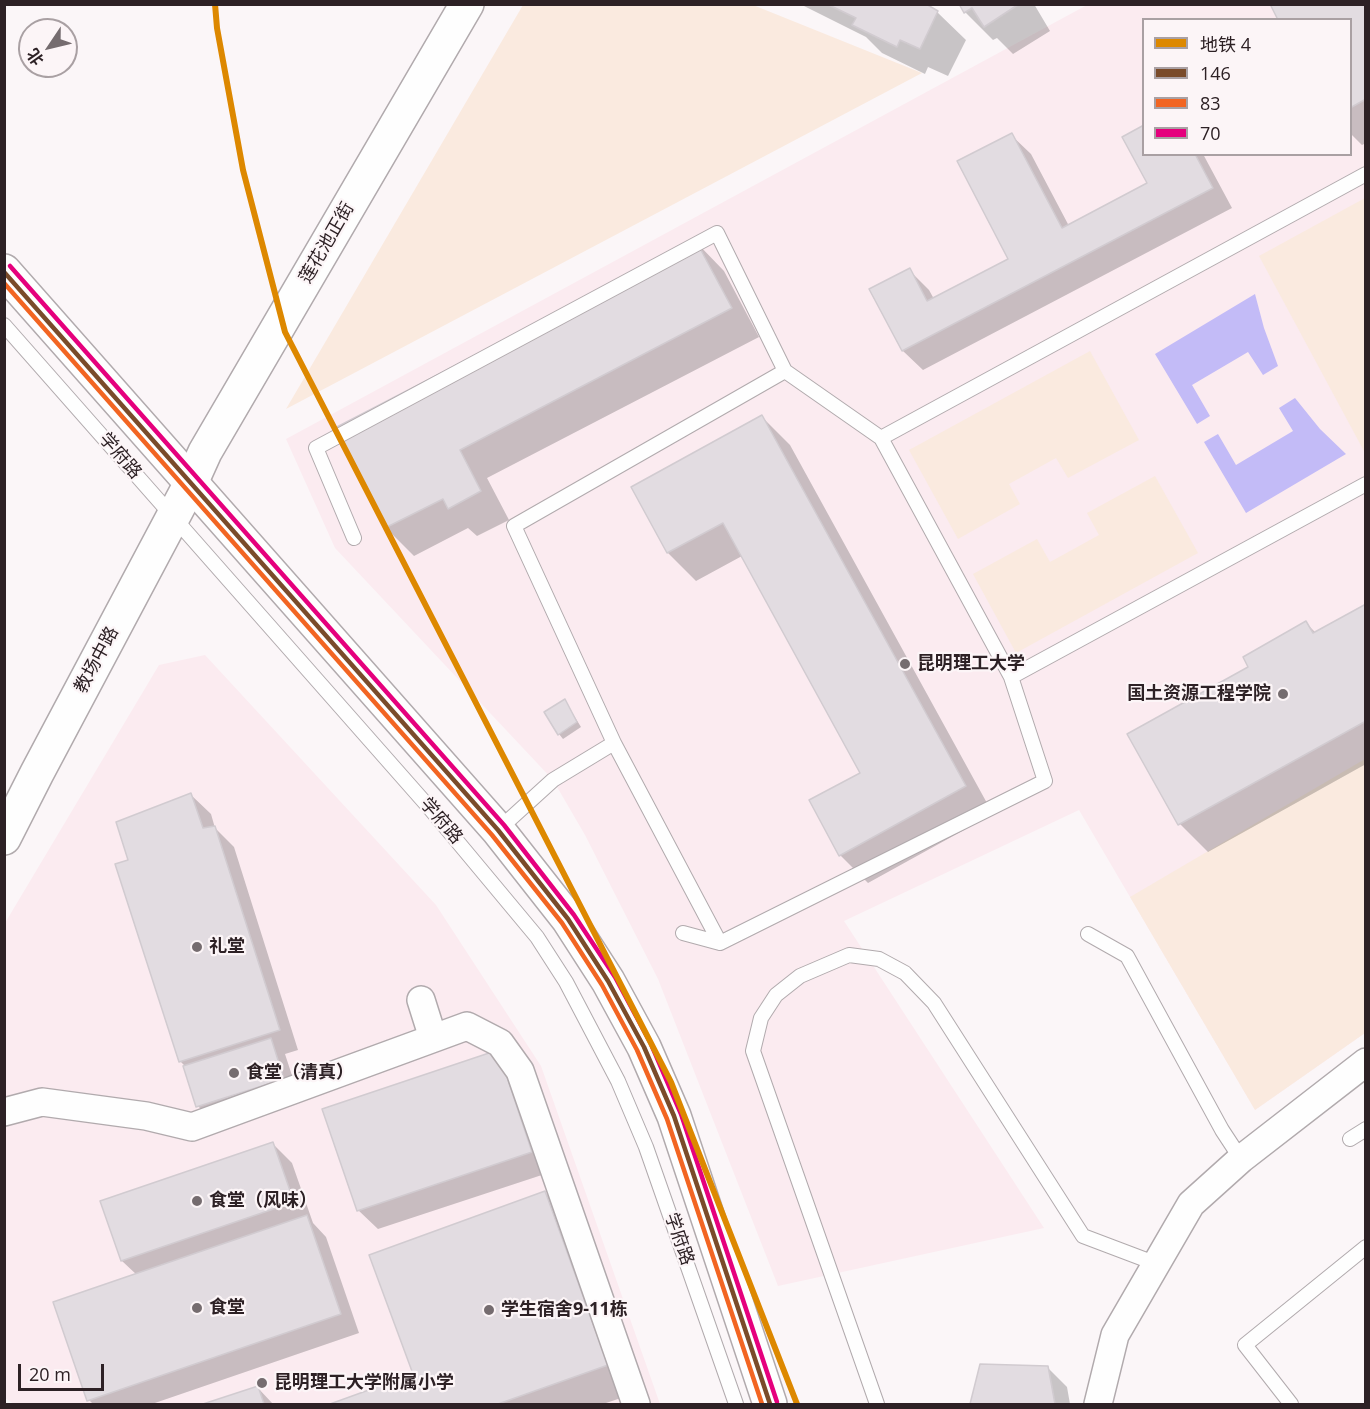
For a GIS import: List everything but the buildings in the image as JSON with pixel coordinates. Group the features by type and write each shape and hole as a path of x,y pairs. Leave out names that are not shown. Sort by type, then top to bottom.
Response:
{"main road":[{"name":"莲花池正街","path":"191,483 205,452 467,4"},
{"name":"学府路","path":"4,271 498,830 568,919 608,981 644,1047 674,1116 770,1404"},
{"name":"教场中路","path":"4,838 191,483"}],"street":[{"path":"421,1000 433,1038"},
{"path":"4,1112 42,1102 146,1116 192,1127 467,1026 500,1043 520,1071 636,1404"},
{"path":"1098,1404 1115,1335 1191,1204 1241,1159 1365,1062"}],"lane":[{"path":"881,438 1365,174"},
{"path":"354,538 316,448 717,233 785,371 881,438 1011,677 1045,781 720,943 683,933"},
{"name":"学府路","path":"4,325 427,805 537,937 595,1035 618,1081 646,1147 736,1404"},
{"path":"720,943 614,742 514,526 785,371"},
{"path":"1011,677 1365,484"},
{"path":"498,830 553,780 614,742"},
{"path":"1088,934 1127,956 1222,1130 1241,1159"},
{"path":"877,1404 753,1051 761,1018 776,995 800,976 849,955 879,959 905,973 934,1003 1083,1236 1157,1264"},
{"path":"1350,1139 1365,1129"},
{"path":"1291,1404 1245,1345 1365,1247"}],"shaded area":[{"path":"523,5 753,5 922,73 286,409"},
{"name":"昆明理工大学","path":"1087,5 1365,5 1365,1033 1255,1110 1079,810 844,921 1044,1228 778,1286 658,979 585,835 553,780 335,548 286,439"},
{"path":"1365,198 1365,453 1259,256"},
{"path":"1255,294 1278,366 1263,375 1248,352 1192,385 1210,416 1197,424 1155,354"},
{"path":"1090,351 1139,440 1068,478 1056,458 1009,484 1020,504 958,539 909,450"},
{"path":"1295,398 1320,429 1346,454 1246,513 1204,442 1218,434 1236,465 1293,431 1279,408"},
{"path":"1155,476 1198,553 1016,653 973,574 1037,539 1050,562 1099,535 1087,513"},
{"path":"205,655 436,905 541,1066 660,1404 14,1404 5,1398 5,923 159,665"},
{"path":"1365,759 1365,1033 1255,1110 1130,897"}],"metro line":[{"name":"4","path":"215,4 217,28 243,170 285,332 671,1082 797,1404"}],"transit line":[{"name":"70","path":"10,266 504,825 574,915 615,977 651,1044 681,1114 777,1402"},
{"name":"146","path":"4,272 498,830 568,919 608,981 644,1047 674,1116 770,1404"},
{"name":"83","path":"4,283 492,835 562,923 602,985 637,1050 667,1119 762,1404"}],"place":[{"name":"昆明理工大学","path":"905,664"},
{"name":"国土资源工程学院","path":"1283,694"},
{"name":"礼堂","path":"197,947"},
{"name":"食堂（清真）","path":"234,1073"},
{"name":"食堂（风味）","path":"197,1201"},
{"name":"食堂","path":"197,1308"},
{"name":"学生宿舍9-11栋","path":"489,1310"},
{"name":"昆明理工大学附属小学","path":"262,1383"}]}
